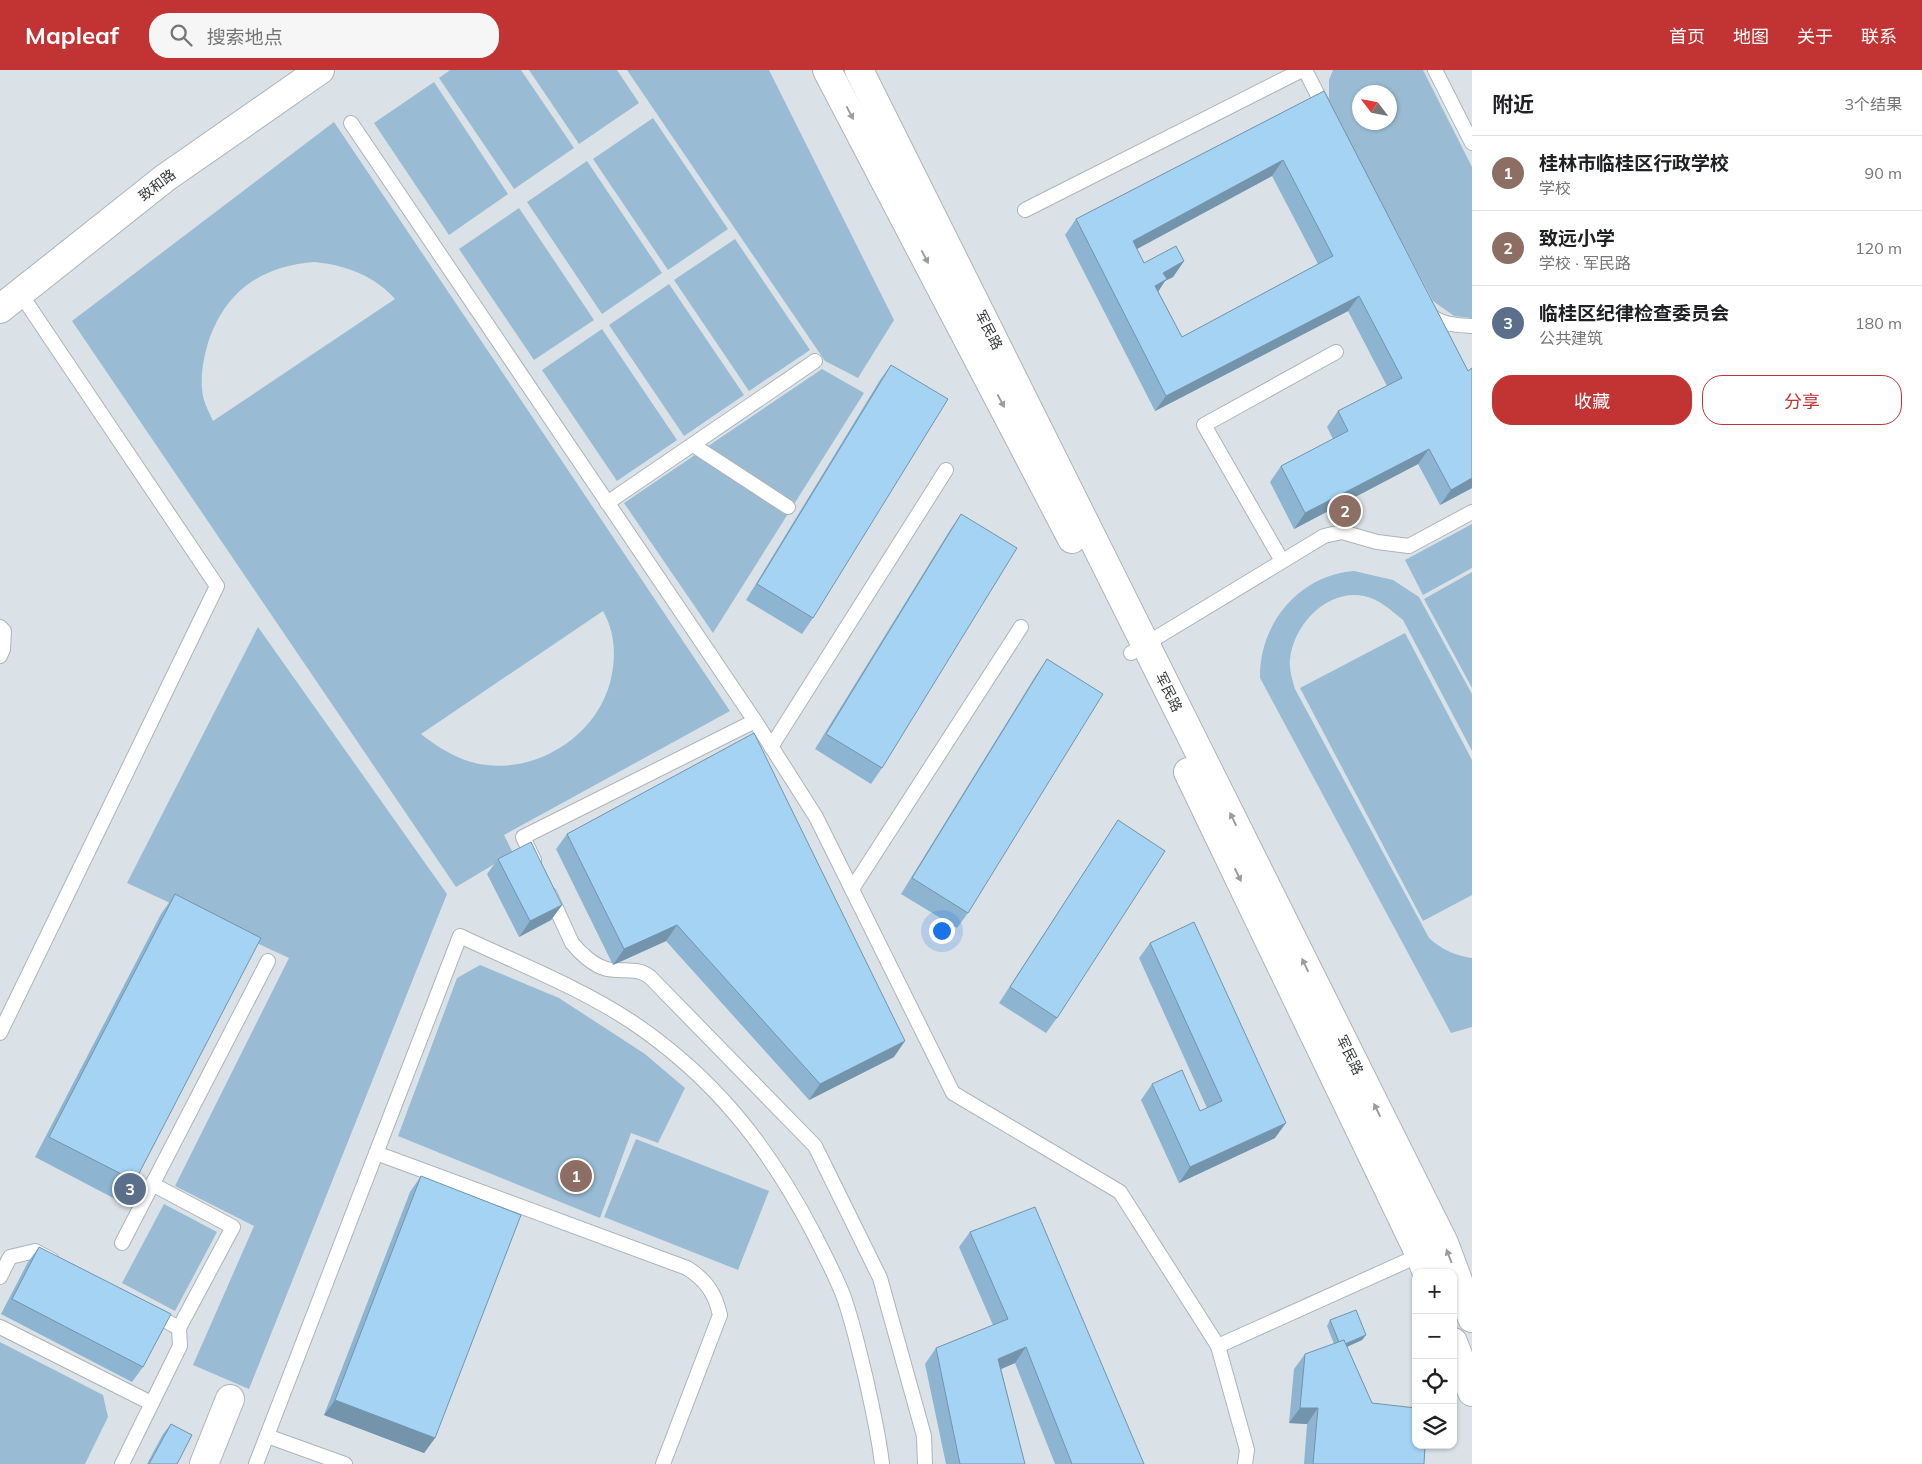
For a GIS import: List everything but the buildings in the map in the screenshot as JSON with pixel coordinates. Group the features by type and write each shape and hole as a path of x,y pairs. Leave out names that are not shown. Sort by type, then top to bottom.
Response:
{"street":[{"name":"致和路","path":"10,301 165,178 320,70"},
{"name":"军民路","path":"827,70 1138,649 1444,1243 1472,1318"},
{"name":"军民路","path":"859,70 1138,649 1424,1264"},
{"path":"1457,1353 1472,1392"},
{"path":"204,1464 230,1399"}],"lane":[{"path":"1026,210 1303,70 1332,122"},
{"path":"1435,70 1472,143"},
{"path":"351,123 754,721 816,817 953,1093 1120,1192 1218,1346 1247,1450 1245,1464"},
{"path":"1421,297 1430,314 1442,322 1472,326"},
{"path":"0,1033 218,586 10,301"},
{"path":"1282,561 1204,425 1336,352"},
{"path":"607,503 816,361"},
{"path":"693,445 788,506"},
{"path":"771,747 946,470"},
{"path":"1138,649 1324,536 1342,532 1376,542 1409,546 1472,512"},
{"path":"0,627 4,630 3,649 0,656"},
{"path":"852,889 1021,627"},
{"path":"754,721 523,836 576,948 591,960 606,968 639,971 650,977 815,1146 880,1278 924,1436 925,1464"},
{"path":"256,1464 460,936 589,997 632,1022 701,1077 736,1113 768,1155 792,1192 843,1294 854,1331 871,1404 882,1464"},
{"path":"122,1243 268,961"},
{"path":"376,1153 687,1268 699,1276 710,1288 717,1301 720,1315 663,1464"},
{"path":"122,1464 180,1346 179,1328 233,1227 152,1184"},
{"path":"0,1277 10,1257 35,1251 60,1264"},
{"path":"1218,1346 1424,1264"},
{"path":"137,1305 179,1328"},
{"path":"0,1327 151,1403"},
{"path":"267,1436 345,1464"}],"shaded area":[{"path":"450,70 521,70 574,148 514,189 439,78"},
{"path":"529,70 617,70 639,103 579,144"},
{"path":"627,70 769,70 894,320 858,378 825,361"},
{"path":"1333,70 1423,70 1472,167 1472,318 1454,316 1433,301 1329,103 1329,80"},
{"path":"434,82 508,194 449,235 374,123"},
{"path":"653,118 728,229 668,270 593,159"},
{"path":"334,122 730,711 504,835 513,853 456,887 72,321","holes":["315,262 359,273 378,284 395,299 213,421 204,400 202,371 208,343 224,309 248,284 262,276 296,264","603,611 612,634 614,649 612,674 605,696 594,716 579,734 560,748 540,758 517,764 494,766 471,762 451,754 421,734"]},
{"path":"587,161 662,273 602,314 527,202"},
{"path":"519,208 594,320 534,360 459,249"},
{"path":"735,239 810,350 749,391 674,280"},
{"path":"669,284 744,395 684,436 609,325"},
{"path":"602,329 677,440 617,481 542,370"},
{"path":"822,369 864,393 713,633 624,503"},
{"path":"1472,524 1472,568 1423,595 1405,560"},
{"path":"1354,571 1393,580 1419,597 1472,694 1472,751 1403,620 1390,609 1364,596 1350,595 1337,598 1315,612 1298,633 1290,659 1295,689 1429,938 1449,951 1460,956 1472,958 1472,1027 1451,1033 1260,678 1261,658 1267,639 1275,621 1286,606 1300,592 1316,582 1334,575"},
{"path":"1472,572 1472,688 1424,599"},
{"path":"258,627 447,894 249,1389 193,1365 254,1226 175,1186 289,958 127,883"},
{"path":"1405,633 1472,760 1472,895 1423,921 1300,688"},
{"path":"480,965 559,998 645,1054 685,1088 658,1143 631,1133 600,1218 398,1136 457,978"},
{"path":"636,1139 769,1191 738,1270 604,1217"},
{"path":"164,1204 217,1232 175,1311 122,1283"},
{"path":"0,1342 103,1395 108,1417 85,1464 0,1464"}],"place":[{"name":"致远小学","path":"1345,511"},
{"name":"桂林市临桂区行政学校","path":"576,1176"},
{"name":"临桂区纪律检查委员会","path":"130,1189"}]}
